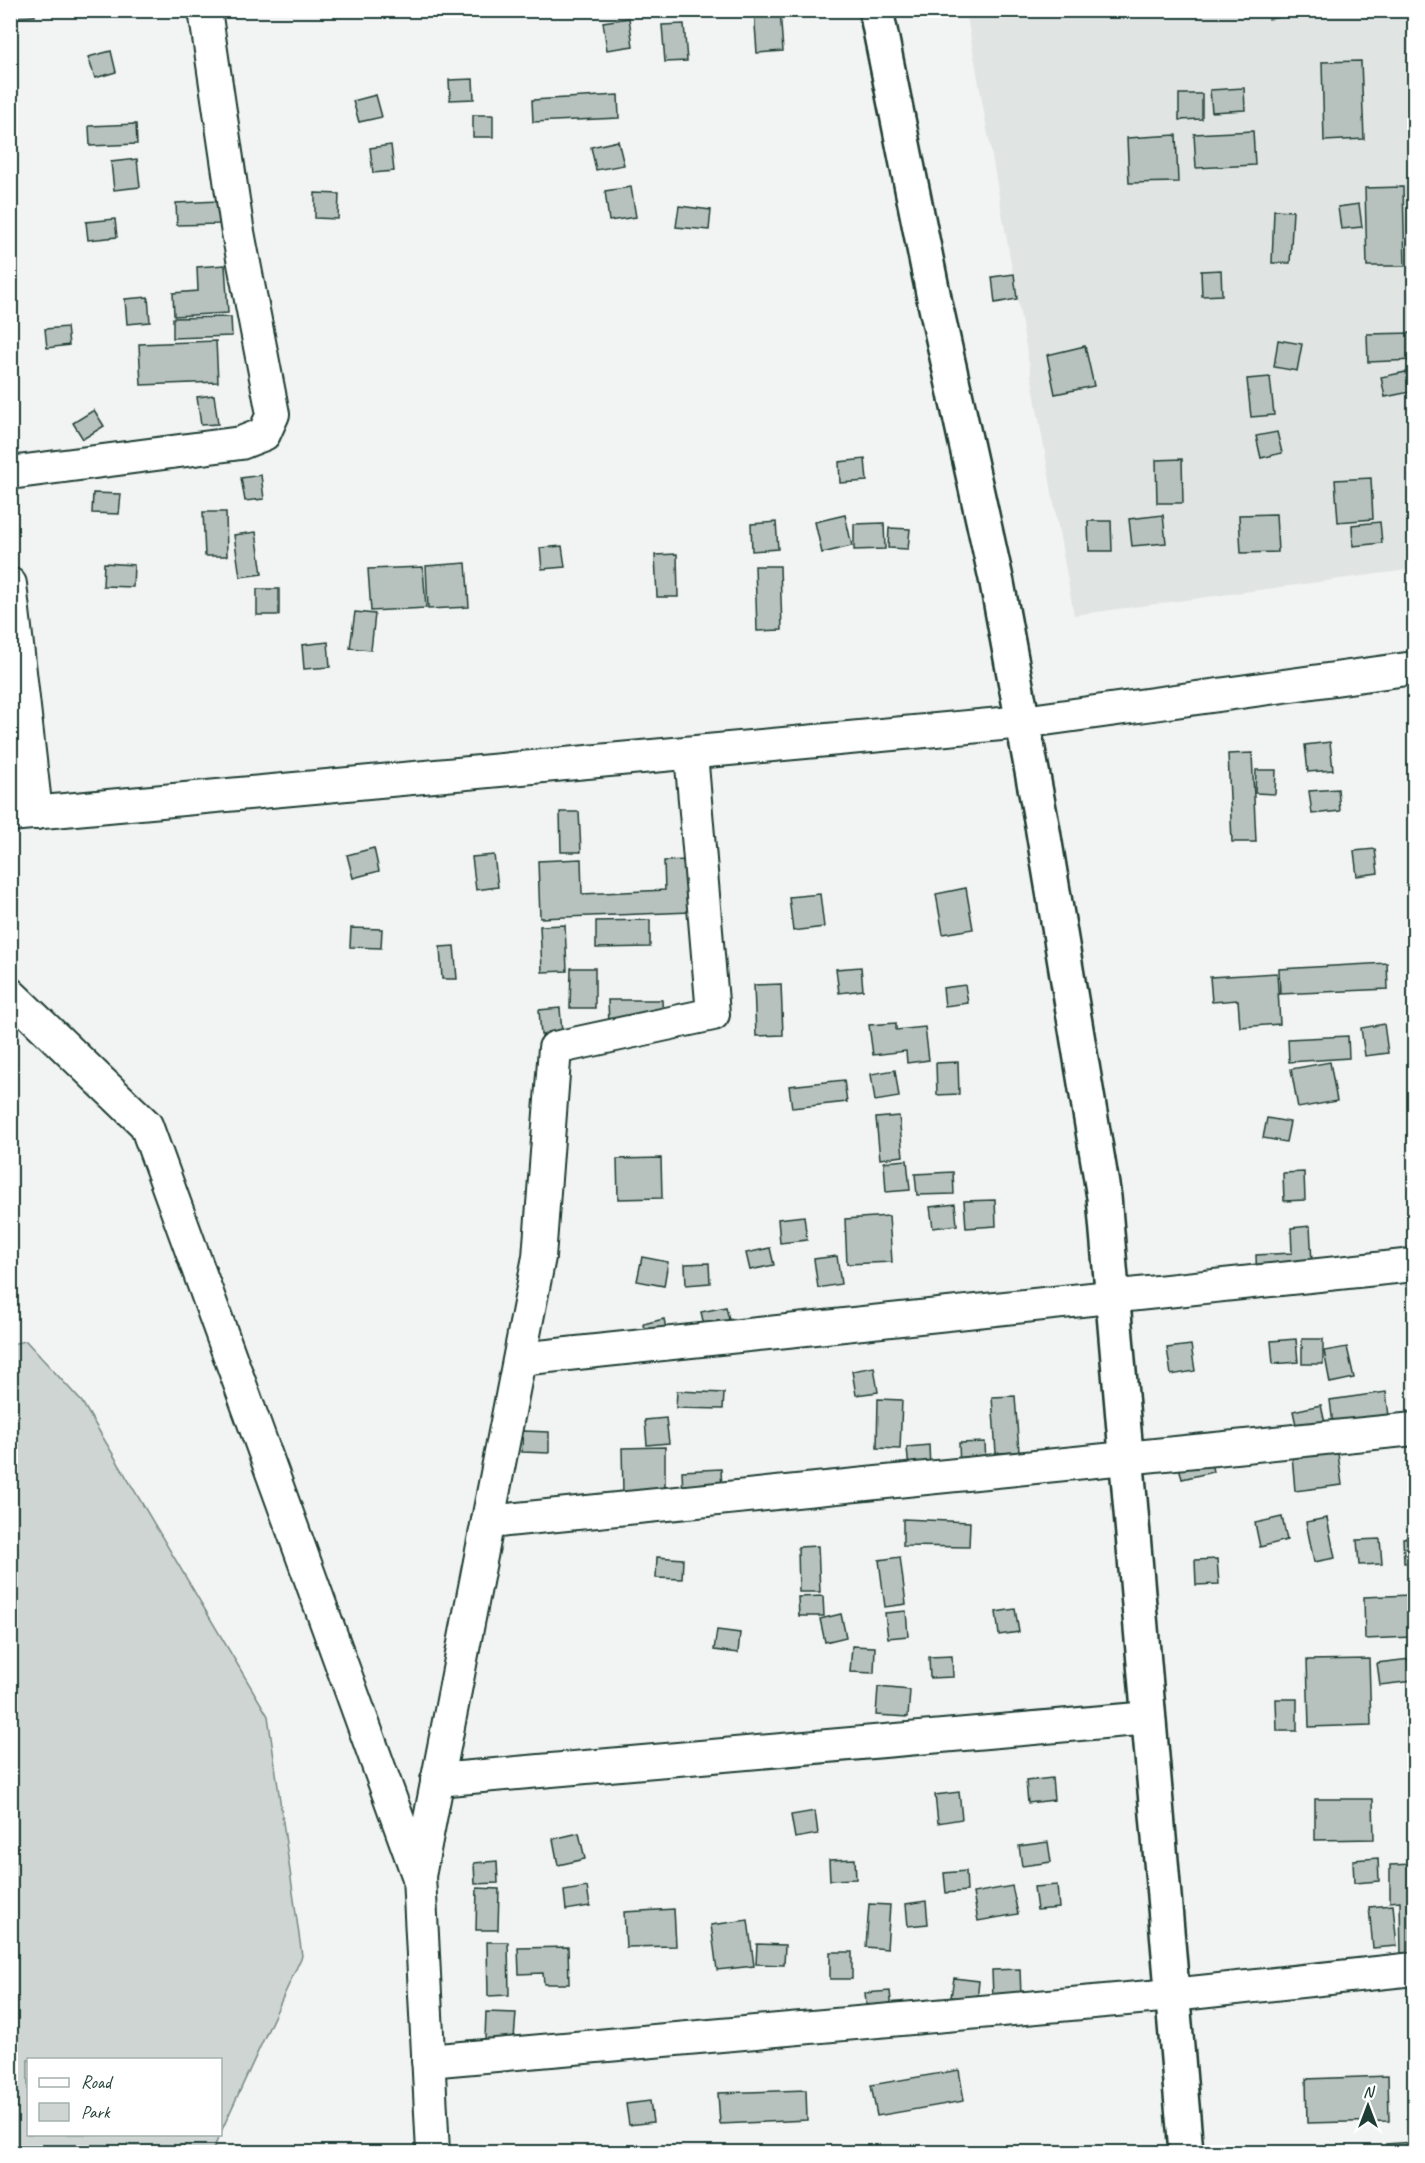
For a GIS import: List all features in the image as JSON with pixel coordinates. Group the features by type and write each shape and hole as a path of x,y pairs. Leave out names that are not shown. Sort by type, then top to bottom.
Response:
{"street":[{"path":"10,474 241,443 264,434 273,414 237,227 205,10"},
{"path":"876,10 935,303 997,583 1104,1197 1186,2152"},
{"path":"10,584 23,814 1023,722 1414,668"},
{"path":"433,2152 419,1876 539,1257 555,1047 713,1014 691,753"},
{"path":"10,994 146,1125 419,1876"},
{"path":"520,1359 1414,1265"},
{"path":"488,1522 1414,1429"},
{"path":"437,1780 1149,1718"},
{"path":"428,2061 1172,1995 1414,1969"}],"shaded area":[{"path":"966,11 1414,11 1414,569 1074,615"}],"green space":[{"path":"26,1341 82,1402 268,1716 302,1956 222,2130 222,2058 27,2058 27,2136 219,2136 212,2152 11,2152 10,1344"}],"building":[{"path":"10,10 35,10 35,16 10,18"},
{"path":"754,10 780,10 783,51 757,53"},
{"path":"1268,10 1309,10 1309,13 1269,19"},
{"path":"629,18 633,46 607,50 603,22"},
{"path":"684,24 687,61 665,62 662,25"},
{"path":"111,51 116,72 95,78 88,57"},
{"path":"1361,61 1364,139 1324,141 1322,62"},
{"path":"473,79 474,99 450,100 449,80"},
{"path":"1244,88 1245,110 1212,112 1210,90"},
{"path":"1179,94 1202,94 1202,119 1179,120"},
{"path":"376,95 382,117 359,122 353,101"},
{"path":"618,95 619,118 533,122 532,100"},
{"path":"473,115 493,115 493,137 473,137"},
{"path":"136,124 137,144 90,146 89,126"},
{"path":"1253,131 1255,165 1196,168 1194,134"},
{"path":"1176,135 1178,182 1129,183 1127,138"},
{"path":"618,141 624,165 596,170 591,147"},
{"path":"391,145 394,171 373,173 370,148"},
{"path":"137,159 140,187 114,190 111,162"},
{"path":"631,187 636,217 609,221 605,191"},
{"path":"1403,187 1405,266 1367,266 1365,188"},
{"path":"315,193 339,194 338,219 315,218"},
{"path":"219,201 220,224 177,225 176,203"},
{"path":"1359,204 1362,227 1341,229 1338,207"},
{"path":"679,206 711,210 709,230 676,227"},
{"path":"1274,210 1293,211 1290,263 1272,263"},
{"path":"115,219 117,237 88,240 86,222"},
{"path":"225,265 228,313 174,316 173,293 198,291 197,267"},
{"path":"1221,270 1222,295 1202,296 1201,271"},
{"path":"1014,274 1017,299 995,303 992,277"},
{"path":"148,297 150,322 127,324 125,299"},
{"path":"231,317 232,336 173,338 173,318"},
{"path":"67,327 69,345 47,348 45,329"},
{"path":"1414,333 1414,360 1368,362 1367,334"},
{"path":"1278,340 1302,344 1297,371 1274,367"},
{"path":"216,341 218,382 141,385 139,344"},
{"path":"1085,346 1094,386 1055,394 1047,355"},
{"path":"1406,372 1410,392 1385,397 1381,377"},
{"path":"1270,377 1274,415 1251,417 1247,379"},
{"path":"214,395 218,424 201,425 197,397"},
{"path":"94,410 104,426 83,439 73,423"},
{"path":"1277,432 1282,453 1261,458 1256,436"},
{"path":"865,459 867,481 840,483 839,462"},
{"path":"1182,459 1183,503 1157,503 1156,460"},
{"path":"261,475 264,499 245,501 241,478"},
{"path":"1371,478 1373,519 1338,522 1335,480"},
{"path":"93,493 121,494 119,514 92,513"},
{"path":"1414,504 1414,535 1413,535 1408,505"},
{"path":"203,512 226,512 227,556 205,556"},
{"path":"1276,514 1278,552 1241,553 1239,515"},
{"path":"845,515 852,546 822,553 815,522"},
{"path":"1163,515 1166,543 1132,546 1129,519"},
{"path":"1088,521 1111,521 1112,551 1089,551"},
{"path":"776,522 778,549 752,551 751,524"},
{"path":"1380,522 1382,543 1353,546 1352,525"},
{"path":"884,523 885,549 854,550 854,524"},
{"path":"889,528 910,529 908,549 888,548"},
{"path":"256,532 262,574 240,577 234,535"},
{"path":"562,546 565,567 542,569 540,548"},
{"path":"677,554 678,597 657,597 655,555"},
{"path":"104,563 134,565 133,587 103,586"},
{"path":"466,563 469,607 428,609 426,566"},
{"path":"755,566 780,566 782,630 757,631"},
{"path":"423,567 426,608 371,611 368,569"},
{"path":"257,589 279,589 279,615 257,615"},
{"path":"355,612 375,614 371,650 350,648"},
{"path":"328,642 330,667 304,669 302,645"},
{"path":"1330,742 1333,770 1308,772 1305,745"},
{"path":"1252,753 1256,842 1232,842 1228,754"},
{"path":"1256,770 1276,770 1275,794 1255,793"},
{"path":"1338,789 1340,811 1312,814 1309,791"},
{"path":"560,812 579,812 581,852 561,852"},
{"path":"374,848 379,871 353,878 347,855"},
{"path":"1375,849 1378,873 1357,876 1354,851"},
{"path":"494,855 498,887 476,890 472,857"},
{"path":"581,859 582,894 665,890 664,861 688,860 691,912 540,918 538,861"},
{"path":"966,888 973,929 943,934 936,894"},
{"path":"820,894 824,927 793,931 789,897"},
{"path":"650,920 650,947 596,948 596,921"},
{"path":"565,925 567,971 542,972 540,926"},
{"path":"351,928 382,929 381,948 350,947"},
{"path":"454,946 457,979 442,979 440,947"},
{"path":"1387,963 1388,989 1280,994 1279,969"},
{"path":"861,967 863,990 839,993 836,969"},
{"path":"571,968 595,968 595,1008 570,1008"},
{"path":"1277,973 1280,1024 1240,1027 1238,1000 1212,1002 1210,977"},
{"path":"781,984 783,1035 756,1036 754,985"},
{"path":"965,985 968,1003 945,1006 943,988"},
{"path":"608,1000 662,1000 663,1024 609,1025"},
{"path":"560,1008 562,1033 541,1035 539,1010"},
{"path":"896,1023 896,1030 925,1027 929,1060 907,1063 906,1051 873,1055 869,1025"},
{"path":"1384,1024 1388,1053 1365,1056 1361,1028"},
{"path":"1348,1036 1349,1058 1289,1062 1288,1039"},
{"path":"958,1062 959,1094 937,1095 936,1063"},
{"path":"1330,1062 1337,1101 1298,1108 1291,1069"},
{"path":"895,1070 899,1097 875,1101 871,1074"},
{"path":"844,1080 847,1102 792,1108 789,1086"},
{"path":"899,1116 903,1156 880,1159 876,1118"},
{"path":"1267,1118 1290,1122 1286,1142 1263,1138"},
{"path":"661,1158 662,1198 618,1199 617,1159"},
{"path":"907,1160 910,1190 886,1192 884,1162"},
{"path":"953,1172 954,1194 917,1195 915,1174"},
{"path":"1304,1172 1305,1200 1284,1201 1283,1173"},
{"path":"995,1200 996,1226 966,1228 964,1201"},
{"path":"955,1204 957,1225 933,1228 930,1207"},
{"path":"804,1216 807,1240 780,1243 778,1219"},
{"path":"889,1216 892,1262 847,1264 845,1219"},
{"path":"1310,1226 1313,1281 1257,1284 1256,1255 1292,1253 1291,1228"},
{"path":"770,1248 774,1265 750,1270 746,1253"},
{"path":"837,1256 841,1284 818,1288 814,1259"},
{"path":"642,1257 668,1262 664,1286 637,1281"},
{"path":"709,1263 710,1283 686,1285 685,1264"},
{"path":"726,1307 732,1332 707,1338 701,1312"},
{"path":"664,1319 670,1347 648,1352 643,1324"},
{"path":"1296,1339 1298,1362 1273,1364 1271,1341"},
{"path":"1302,1339 1323,1339 1323,1364 1302,1364"},
{"path":"1191,1345 1195,1371 1171,1375 1167,1348"},
{"path":"1347,1347 1354,1378 1330,1383 1324,1351"},
{"path":"874,1367 878,1392 856,1395 852,1371"},
{"path":"677,1391 724,1393 723,1409 676,1408"},
{"path":"1386,1392 1389,1416 1333,1425 1330,1400"},
{"path":"1015,1396 1019,1452 996,1453 992,1397"},
{"path":"878,1399 902,1400 900,1449 877,1448"},
{"path":"1321,1405 1326,1428 1298,1434 1293,1411"},
{"path":"666,1418 669,1443 647,1445 645,1420"},
{"path":"523,1431 549,1432 549,1453 522,1452"},
{"path":"1336,1438 1342,1485 1295,1491 1291,1443"},
{"path":"985,1442 986,1467 960,1468 959,1443"},
{"path":"929,1445 930,1470 909,1471 907,1447"},
{"path":"665,1447 665,1492 623,1493 622,1448"},
{"path":"1208,1447 1213,1472 1182,1479 1176,1454"},
{"path":"721,1469 722,1492 683,1494 682,1471"},
{"path":"1282,1517 1287,1540 1260,1547 1255,1523"},
{"path":"1327,1518 1335,1558 1314,1562 1306,1522"},
{"path":"903,1519 970,1522 969,1547 903,1546"},
{"path":"1414,1537 1414,1562 1404,1563 1403,1538"},
{"path":"1380,1539 1382,1564 1359,1565 1357,1540"},
{"path":"818,1546 820,1592 799,1592 798,1547"},
{"path":"657,1557 683,1559 682,1579 656,1578"},
{"path":"900,1557 906,1604 885,1607 879,1560"},
{"path":"1217,1559 1219,1584 1196,1585 1195,1560"},
{"path":"1410,1595 1412,1637 1365,1639 1364,1597"},
{"path":"823,1596 824,1616 799,1616 798,1597"},
{"path":"1015,1609 1019,1632 999,1635 996,1612"},
{"path":"906,1611 908,1636 888,1638 885,1613"},
{"path":"841,1614 846,1637 825,1642 820,1619"},
{"path":"717,1630 740,1633 738,1653 714,1650"},
{"path":"852,1646 875,1647 874,1673 850,1672"},
{"path":"952,1656 953,1677 930,1678 929,1657"},
{"path":"1369,1659 1371,1725 1309,1727 1307,1660"},
{"path":"1410,1659 1413,1681 1380,1685 1377,1663"},
{"path":"878,1687 910,1690 908,1717 876,1715"},
{"path":"1276,1699 1297,1699 1297,1731 1277,1731"},
{"path":"1414,1721 1414,1747 1411,1747 1405,1723"},
{"path":"1052,1778 1054,1800 1028,1803 1026,1781"},
{"path":"959,1792 962,1819 938,1823 935,1795"},
{"path":"1315,1799 1373,1799 1374,1839 1315,1840"},
{"path":"815,1811 818,1834 795,1838 791,1815"},
{"path":"579,1833 585,1859 558,1865 553,1839"},
{"path":"1048,1842 1051,1862 1022,1866 1019,1846"},
{"path":"1378,1858 1379,1881 1354,1883 1353,1860"},
{"path":"855,1859 856,1879 830,1880 829,1860"},
{"path":"497,1861 498,1883 475,1884 474,1863"},
{"path":"1414,1864 1414,1953 1401,1954 1400,1901 1390,1902 1390,1865"},
{"path":"966,1871 967,1891 946,1893 944,1873"},
{"path":"1057,1885 1059,1908 1037,1910 1034,1887"},
{"path":"1012,1886 1018,1914 978,1921 973,1893"},
{"path":"587,1887 590,1906 566,1910 564,1891"},
{"path":"477,1888 499,1889 498,1930 476,1930"},
{"path":"926,1901 928,1924 908,1926 906,1904"},
{"path":"869,1904 890,1905 887,1949 866,1947"},
{"path":"1393,1905 1397,1946 1373,1948 1369,1907"},
{"path":"674,1909 676,1946 626,1947 624,1912"},
{"path":"748,1920 754,1966 717,1970 711,1925"},
{"path":"487,1942 508,1942 509,1995 488,1996"},
{"path":"757,1944 785,1945 784,1965 756,1964"},
{"path":"568,1947 569,1984 544,1984 543,1973 519,1974 518,1948"},
{"path":"830,1952 852,1952 852,1979 830,1979"},
{"path":"1020,1969 1021,1997 993,1998 992,1970"},
{"path":"954,1978 979,1981 977,2001 951,1997"},
{"path":"890,1991 892,2011 867,2013 865,1993"},
{"path":"486,2012 516,2013 514,2039 485,2039"},
{"path":"959,2070 964,2101 877,2116 871,2085"},
{"path":"1388,2076 1389,2121 1307,2123 1306,2079"},
{"path":"806,2090 807,2120 720,2124 718,2093"},
{"path":"650,2101 653,2122 629,2125 626,2104"},
{"path":"1413,2142 1414,2152 1387,2152 1386,2144"}]}
